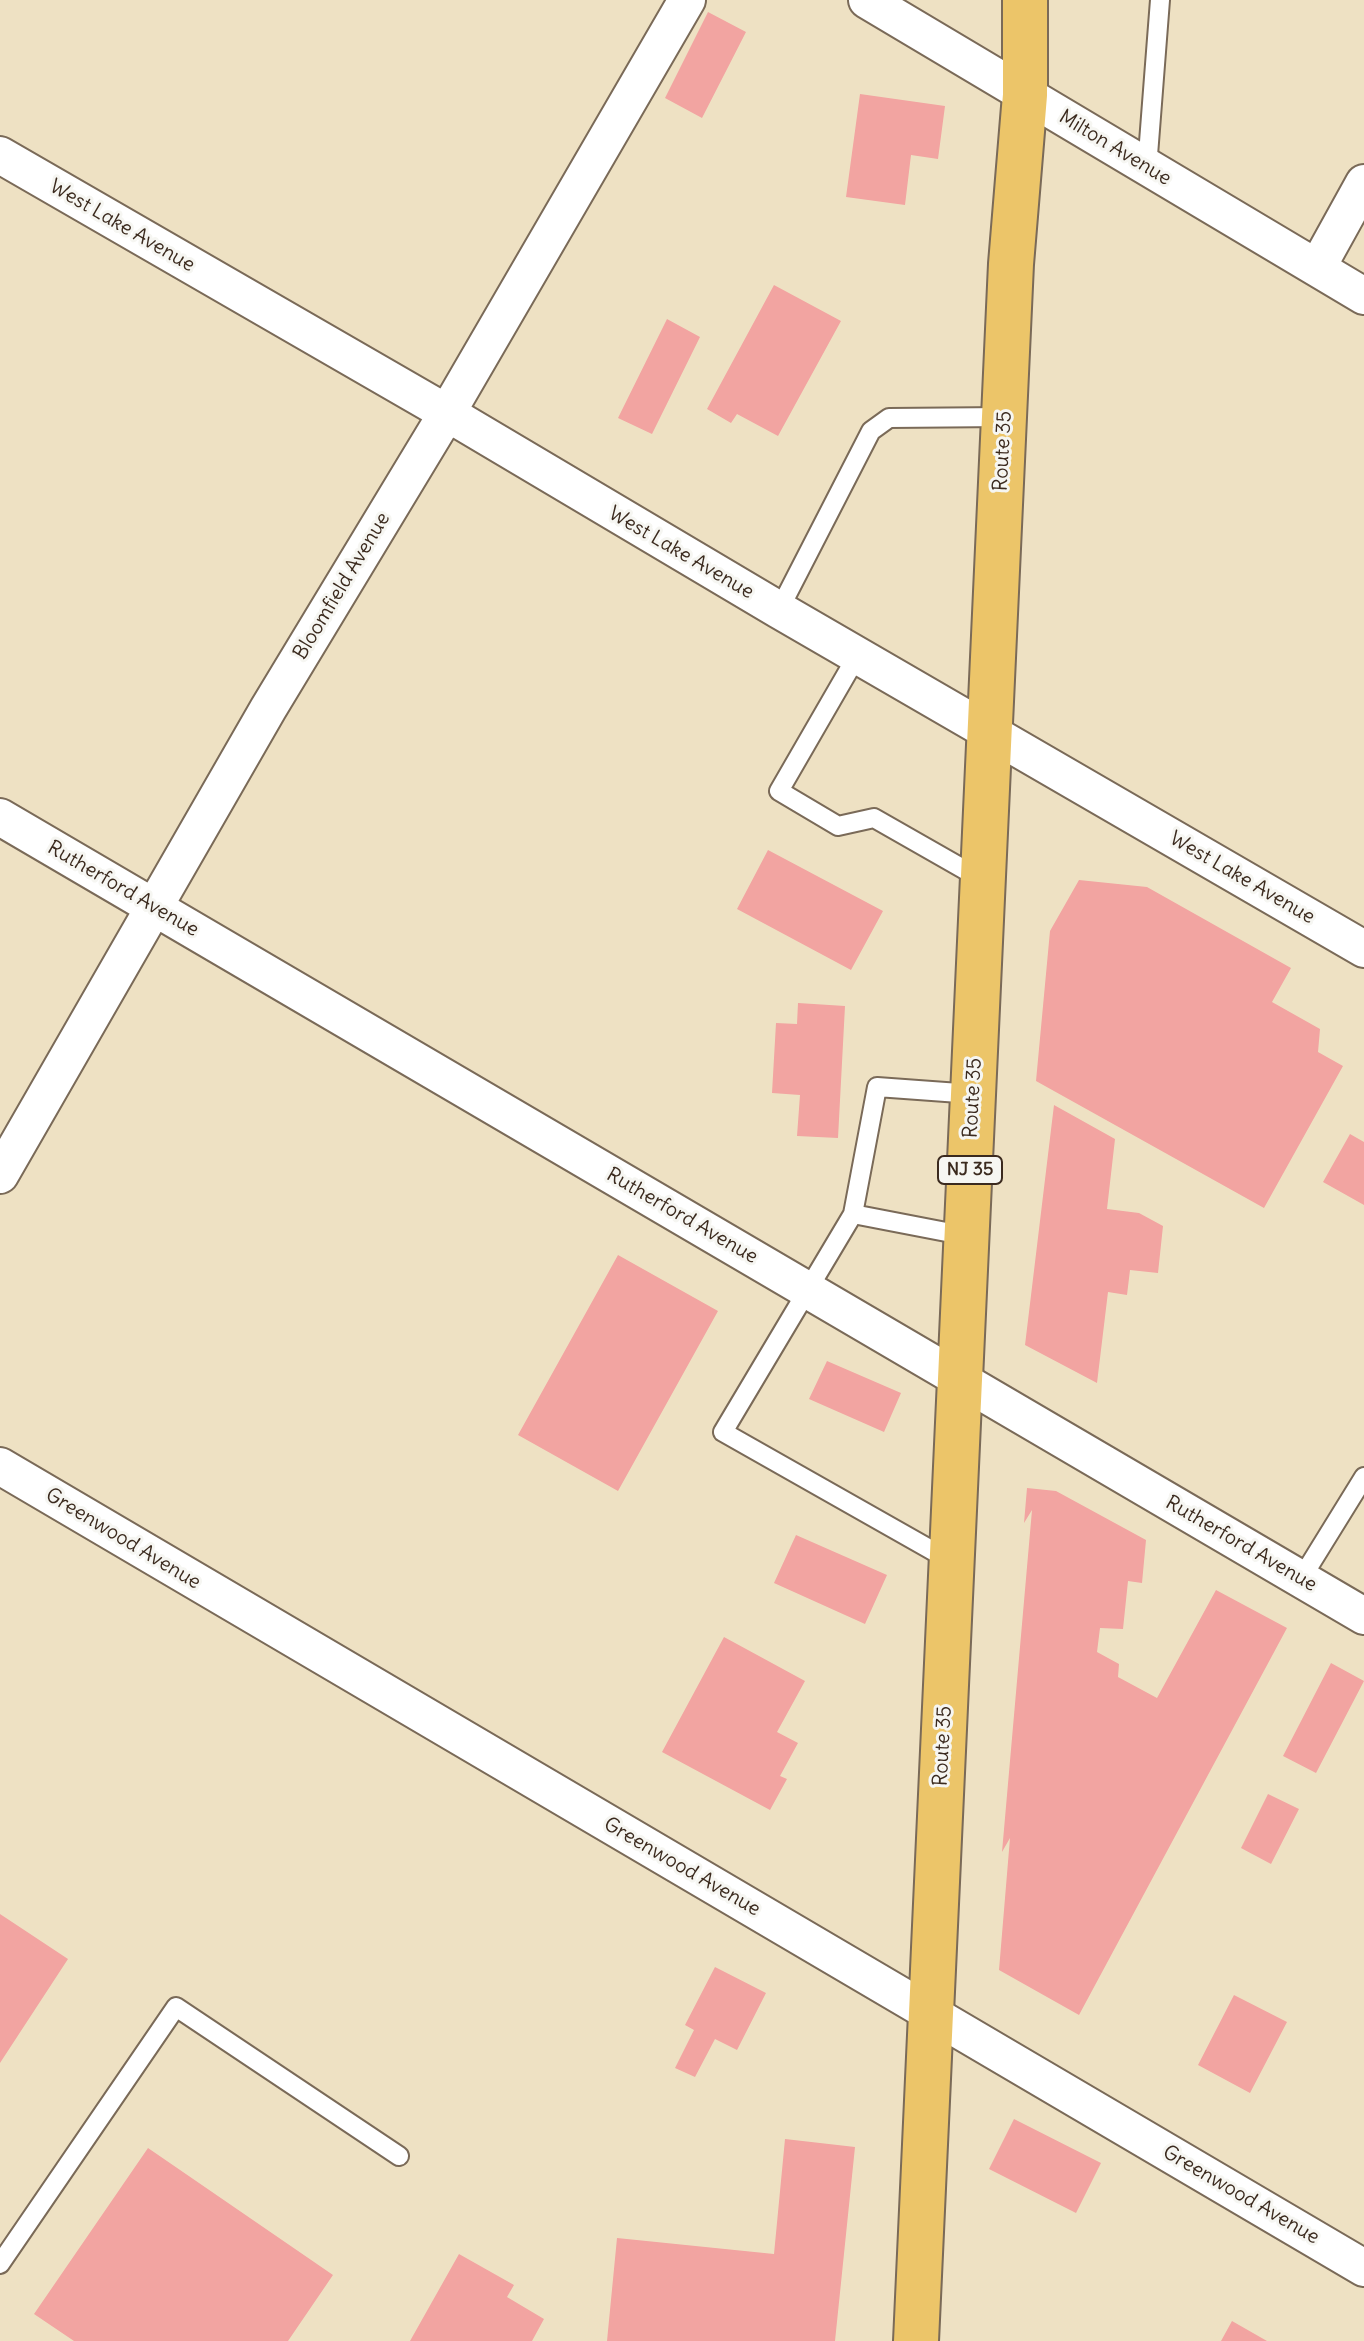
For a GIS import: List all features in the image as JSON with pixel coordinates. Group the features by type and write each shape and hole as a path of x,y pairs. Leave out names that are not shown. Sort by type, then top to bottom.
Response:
{"main road":[{"name":"Route 35","path":"916,2341 1011,264 1025,95 1025,0"}],"street":[{"name":"Bloomfield Avenue","path":"0,1175 276,695 447,413 687,0"},
{"name":"Milton Avenue","path":"867,0 1364,296"},
{"name":"West Lake Avenue","path":"0,155 1364,949"},
{"path":"1317,268 1364,183"},
{"name":"Rutherford Avenue","path":"0,817 1364,1616"},
{"name":"Greenwood Avenue","path":"0,1466 1364,2268"}],"lane":[{"path":"1147,168 1160,0"},
{"path":"779,610 871,431 889,418 1005,417"},
{"path":"857,656 779,791 838,826 874,818 983,880"},
{"path":"952,1561 723,1432 853,1214 877,1087 973,1094"},
{"path":"853,1214 967,1236"},
{"path":"1301,1579 1364,1477"},
{"path":"0,2264 176,2007 399,2156"}],"building":[{"path":"708,12 746,32 702,118 665,98"},
{"path":"860,94 945,106 938,159 911,155 905,205 846,197"},
{"path":"774,285 841,321 778,436 737,414 731,423 707,409"},
{"path":"667,319 700,337 652,434 618,418"},
{"path":"768,850 883,911 851,970 737,909"},
{"path":"1079,880 1147,887 1291,968 1272,1002 1320,1029 1318,1052 1343,1066 1264,1208 1036,1081 1050,931"},
{"path":"798,1003 845,1006 838,1138 797,1136 800,1095 772,1093 776,1023 797,1024"},
{"path":"1054,1105 1115,1139 1107,1209 1139,1213 1163,1226 1158,1273 1130,1270 1127,1295 1108,1292 1097,1383 1025,1345"},
{"path":"1350,1134 1364,1142 1364,1205 1323,1182"},
{"path":"618,1255 718,1311 618,1491 518,1435"},
{"path":"827,1361 901,1393 884,1432 809,1399"},
{"path":"1027,1488 1056,1491 1146,1540 1142,1583 1128,1581 1123,1629 1100,1628 1097,1652 1119,1664 1118,1677 1157,1698 1216,1590 1287,1628 1079,2015 999,1970 1010,1838 1002,1852 1032,1510 1024,1523"},
{"path":"796,1535 887,1575 865,1624 774,1583"},
{"path":"724,1637 805,1681 777,1732 798,1743 780,1776 787,1779 770,1810 662,1752"},
{"path":"1331,1663 1364,1681 1316,1773 1283,1756"},
{"path":"1268,1794 1299,1809 1271,1864 1241,1848"},
{"path":"0,1914 68,1959 0,2063"},
{"path":"715,1967 766,1993 737,2050 715,2039 695,2077 675,2068 694,2030 685,2025"},
{"path":"1234,1995 1287,2022 1250,2093 1198,2065"},
{"path":"1014,2119 1101,2163 1076,2213 989,2169"},
{"path":"785,2139 855,2147 835,2341 607,2341 617,2238 774,2254"},
{"path":"148,2148 333,2275 288,2341 74,2341 34,2314"},
{"path":"459,2254 514,2285 507,2297 544,2319 532,2341 410,2341"},
{"path":"1232,2321 1267,2341 1221,2341"}]}
